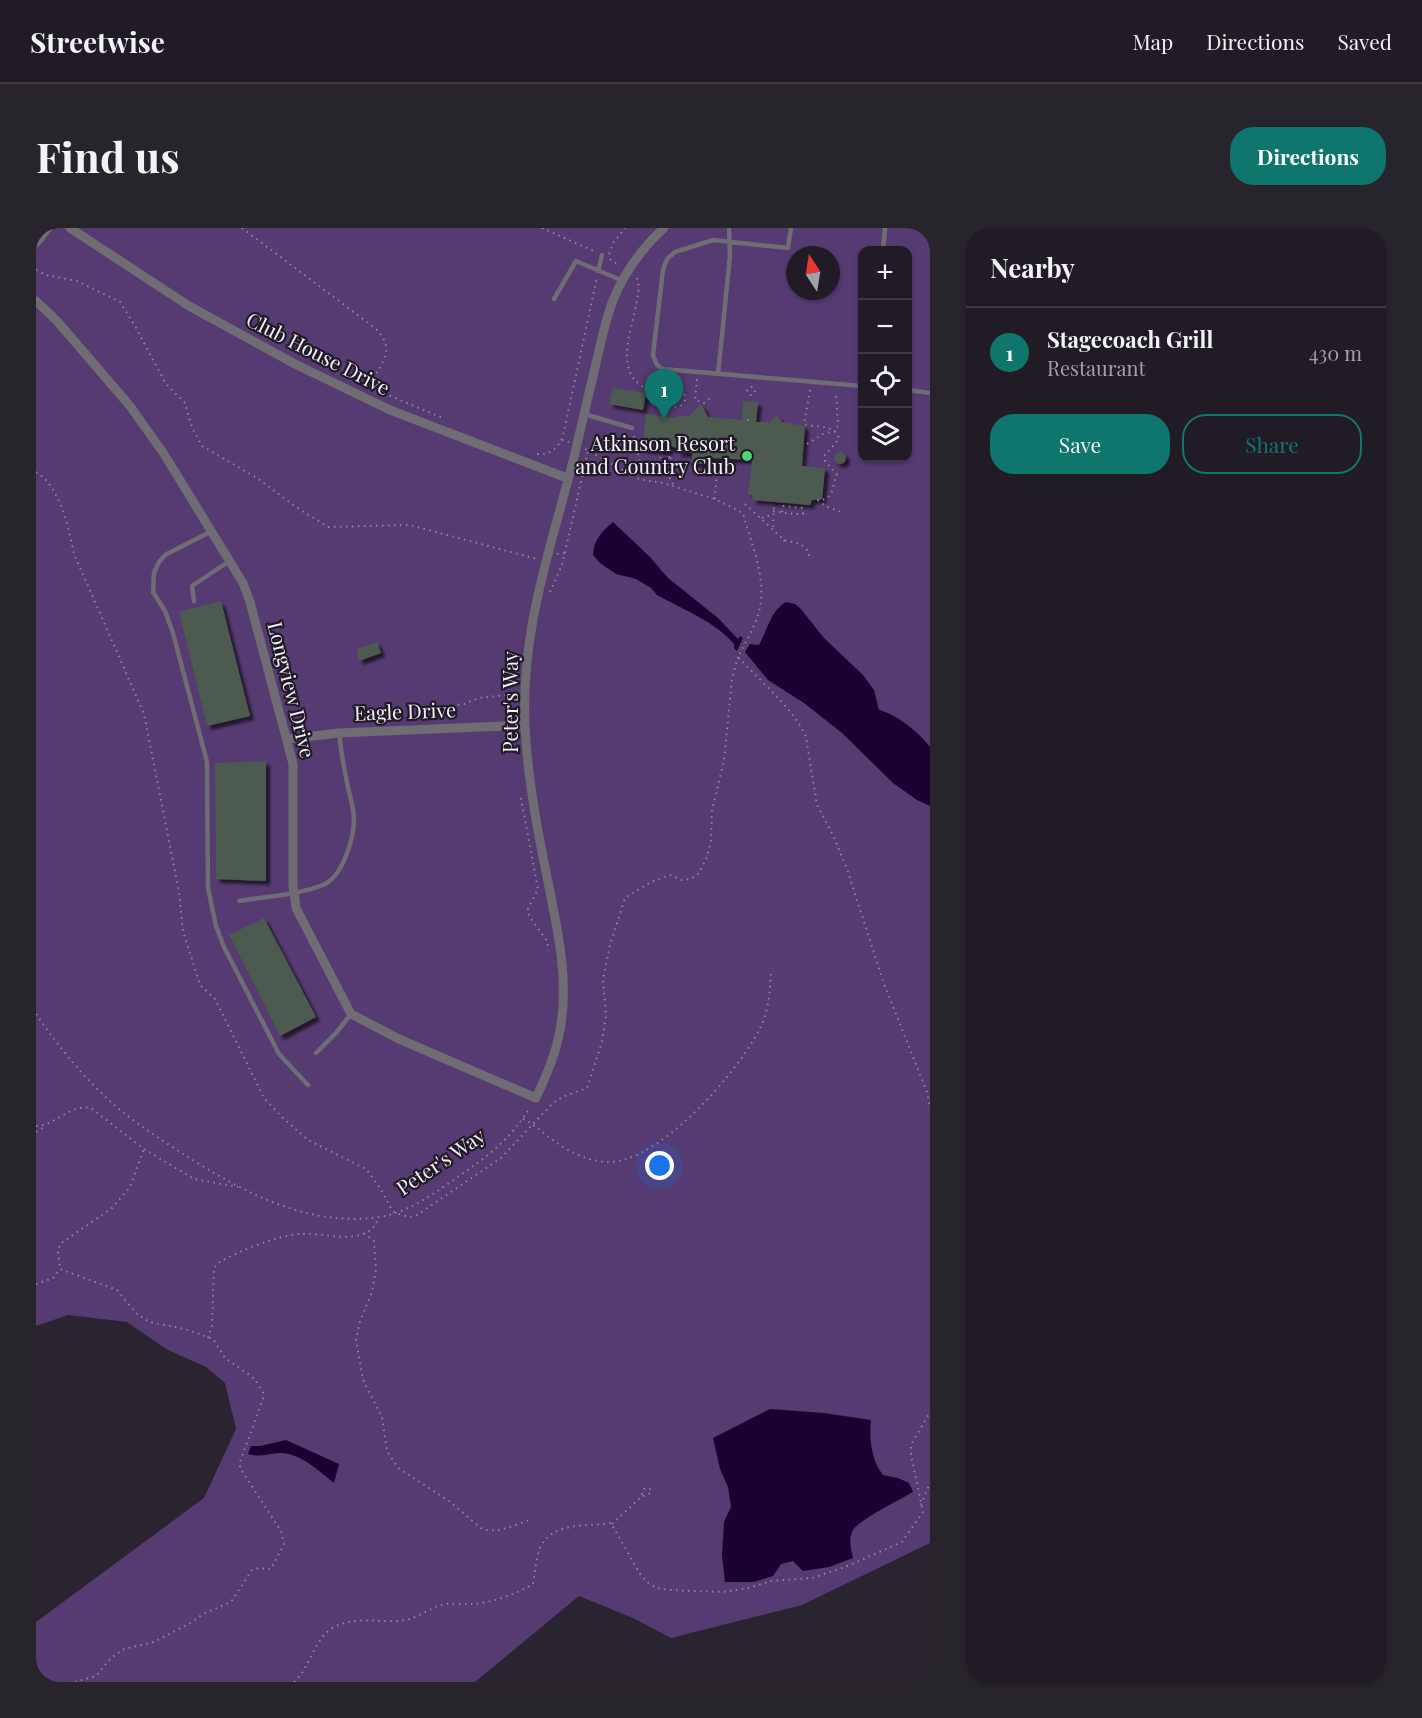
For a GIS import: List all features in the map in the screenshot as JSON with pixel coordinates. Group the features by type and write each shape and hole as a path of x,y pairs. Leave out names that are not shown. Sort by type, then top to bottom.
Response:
{"street":[{"path":"36,243 48,228"},
{"name":"Club House Drive","path":"70,228 189,306 295,364 390,410 567,478"},
{"name":"Peter's Way","path":"536,1098 553,1059 561,1029 563,978 557,929 535,820 525,725 527,647 538,593 606,321 615,296 628,272 641,252 664,228"},
{"name":"Longview Drive","path":"36,301 57,321 151,434 231,560 243,583 293,764 296,908 351,1014"},
{"name":"Eagle Drive","path":"287,739 339,733 525,725"},
{"path":"351,1014 399,1039 536,1098"}],"lane":[{"path":"718,374 730,256 729,228"},
{"path":"790,228 788,248 713,240 675,252 667,259 663,270 653,355 657,365 663,369 858,386"},
{"path":"883,246 885,228"},
{"path":"598,271 602,255"},
{"path":"554,299 576,261 623,281"},
{"path":"912,391 930,393"},
{"path":"584,414 632,428"},
{"path":"212,531 165,555 154,573 153,592 165,611 173,633 207,762 208,888 216,926 224,947 279,1054 308,1085"},
{"path":"194,601 192,586 231,560"},
{"path":"239,901 320,886 335,876 343,864 354,828 354,816 339,733"},
{"path":"316,1053 336,1034 351,1014"}],"path":[{"path":"242,228 375,328 384,338 387,348 386,358 376,374 378,387 388,394 452,422"},
{"path":"542,228 602,255"},
{"path":"625,228 614,242 607,258 637,278 639,283 628,352 630,372 640,385 666,398 671,406 677,407 686,399 684,392 676,388 670,390 666,398"},
{"path":"36,270 46,275 78,281 120,302 166,384 184,404 192,429 202,446 257,478 328,527 410,525 536,559"},
{"path":"536,454 545,455 558,448 562,440 598,271"},
{"path":"697,379 695,400 704,403 711,397"},
{"path":"836,384 838,424 836,431 839,439 824,456 837,475 829,498 818,500 825,506 841,512"},
{"path":"811,388 804,424 836,431"},
{"path":"750,399 751,395"},
{"path":"748,421 749,416"},
{"path":"632,428 640,462 664,469 674,486"},
{"path":"807,444 824,434 836,431"},
{"path":"36,472 43,476 57,498 68,526 74,554 144,714 179,892 183,931 200,985 214,999 264,1098 308,1140 366,1169 392,1210 410,1218 501,1158 532,1123 562,1097 587,1088 591,1082 606,1016 603,980 610,945 625,898 651,882 670,875 682,880 691,879 699,873 707,857 711,840 711,810 724,761 732,678 738,657 757,619 761,600 760,585 743,513 715,499 639,478 577,444 562,440"},
{"path":"664,469 672,450"},
{"path":"549,595 562,565 588,451"},
{"path":"657,467 662,453"},
{"path":"669,458 687,468 733,473"},
{"path":"715,499 717,472"},
{"path":"773,529 774,503"},
{"path":"745,504 784,540 786,546"},
{"path":"762,518 773,513 802,514 802,508 783,507 782,513"},
{"path":"784,540 801,544 808,551 810,560"},
{"path":"738,657 786,708 806,737 817,805 847,869 884,984 927,1092 930,1108"},
{"path":"424,724 423,716 426,710 464,704 479,698 516,694"},
{"path":"524,793 521,796 522,809 538,890 528,909 529,916 547,941 549,949"},
{"path":"523,1119 532,1123 554,1142 585,1158 609,1162 632,1156 652,1146 678,1129 714,1091 758,1033 765,1016 770,992 771,970"},
{"name":"Peter's Way","path":"36,1014 67,1055 124,1114 186,1156 241,1187 294,1210 326,1218 379,1217 418,1203 486,1157 523,1119 536,1098"},
{"path":"36,1132 70,1110 91,1108 144,1149 194,1179 241,1187"},
{"path":"36,1126 46,1125"},
{"path":"36,1284 53,1278 60,1269 58,1252 60,1244 112,1208 129,1187 144,1149"},
{"path":"208,1338 212,1325 214,1268 218,1263 278,1238 297,1234 346,1237 364,1233 373,1229 379,1217"},
{"path":"364,1233 374,1241 376,1269 372,1292 360,1320 356,1340 363,1380 382,1417 387,1451 392,1461 415,1481 449,1501 483,1529 489,1531 532,1519"},
{"path":"60,1269 117,1290 142,1318 213,1339 225,1358 255,1379 263,1393 263,1399 240,1461 240,1468 284,1539 283,1548 272,1569 252,1570 231,1602 203,1614 154,1642 124,1649 111,1658 103,1671 96,1676 75,1682"},
{"path":"612,1525 640,1574 657,1588 696,1593 723,1592 771,1581 812,1578 845,1567 902,1542 923,1512 911,1445 930,1412"},
{"path":"921,1505 930,1483"},
{"path":"294,1682 301,1675 321,1638 336,1626 352,1620 406,1620 421,1616 444,1604 484,1603 514,1594 533,1584 539,1549 545,1539 555,1531 575,1526 612,1525 641,1497"}],"shaded area":[{"path":"36,228 930,228 930,1543 802,1605 671,1638 633,1618 579,1596 475,1682 36,1682 36,1622 204,1498 236,1429 225,1383 206,1367 166,1349 127,1322 68,1315 36,1326"},
{"path":"613,522 650,557 668,578 718,618 738,639 740,636 743,638 737,651 734,644 718,629 657,595 651,588 636,579 616,574 600,563 593,555 596,541"},
{"path":"786,602 800,608 824,638 863,675 874,690 879,710 907,725 930,747 930,806 893,783 842,733 804,703 768,680 745,652 750,644 759,645 776,610"},
{"path":"770,1409 824,1413 871,1420 872,1449 879,1469 883,1475 909,1483 913,1492 871,1515 853,1530 850,1544 853,1558 829,1567 803,1571 793,1561 781,1564 773,1576 754,1582 725,1582 722,1555 724,1522 731,1507 728,1487 720,1469 713,1438"},
{"path":"286,1440 339,1464 334,1483 295,1456 281,1453 248,1454 251,1446"}],"building":[{"path":"613,388 646,393 643,410 609,404"},
{"name":"Atkinson Resort and Country Club","path":"743,401 758,402 756,422 770,422 777,415 782,422 805,426 802,466 825,468 822,499 812,500 810,505 752,500 753,495 748,494 752,460 712,458 711,465 692,463 692,453 678,453 677,448 670,446 668,452 642,449 646,414 677,418 678,416 689,416 701,404 708,417 742,420"},
{"path":"840,452 846,458 840,464 834,458"},
{"path":"221,601 250,716 207,726 179,612"},
{"path":"377,642 381,653 359,661 357,649"},
{"path":"266,761 266,881 216,879 215,763"},
{"path":"264,918 316,1017 280,1036 229,935"}],"place":[{"name":"Stagecoach Grill","path":"664,419"},
{"name":"Atkinson Resort and Country Club","path":"747,456"}]}
